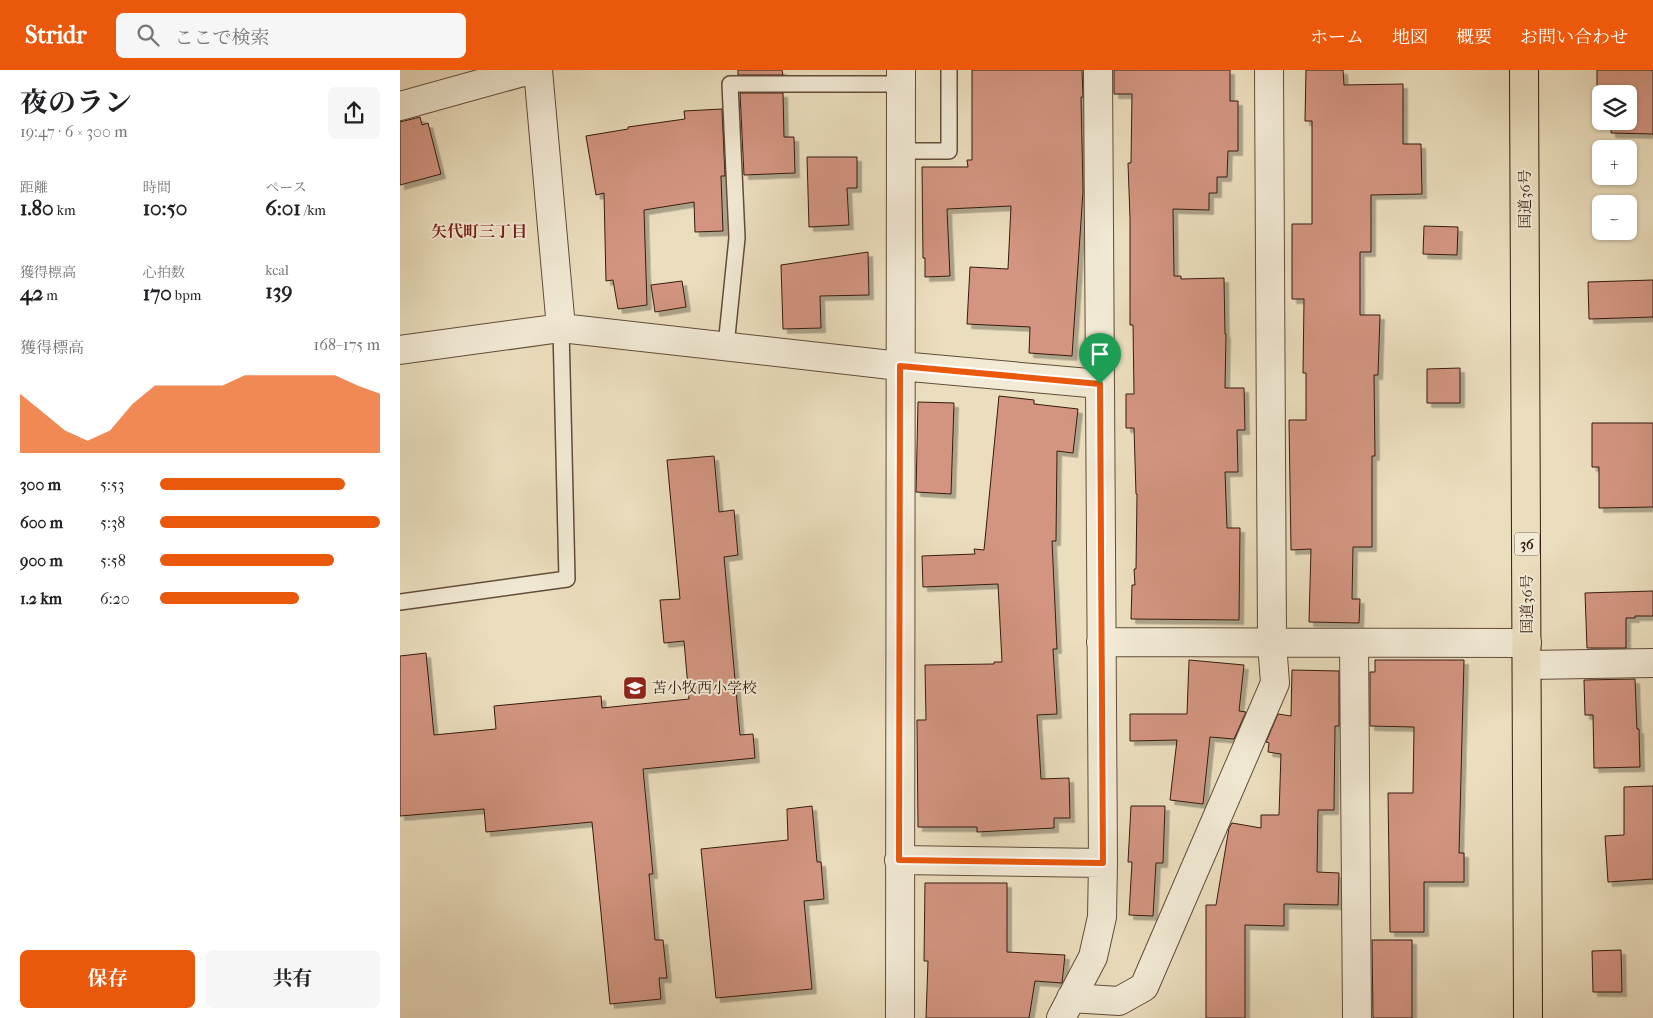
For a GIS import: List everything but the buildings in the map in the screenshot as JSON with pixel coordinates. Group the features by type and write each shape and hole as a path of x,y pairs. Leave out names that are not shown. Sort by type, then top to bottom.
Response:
{"highway":[{"name":"国道36号","path":"1524,70 1528,654 1528,1018"}],"street":[{"path":"400,106 530,70"},
{"path":"538,70 562,328"},
{"path":"1066,1008 1093,957 1102,917 1098,70"},
{"path":"1066,1008 1120,1001 1144,987 1275,683 1272,643 1269,70"},
{"path":"900,1018 901,77"},
{"path":"400,350 562,328 900,366 1100,384"},
{"path":"1101,642 1354,643 1653,663"},
{"path":"1354,643 1357,1018"},
{"path":"899,860 1103,863"}],"lane":[{"path":"902,152 949,151 948,70"},
{"path":"726,346 737,238 730,84 901,77"},
{"path":"400,602 567,579 562,328"}],"place":[{"name":"苫小牧西小学校","path":"635,688"}],"district":[{"name":"矢代町三丁目","path":"479,231"}],"route":[{"path":"900,366 1100,384 1103,863 899,860 900,366"}]}
